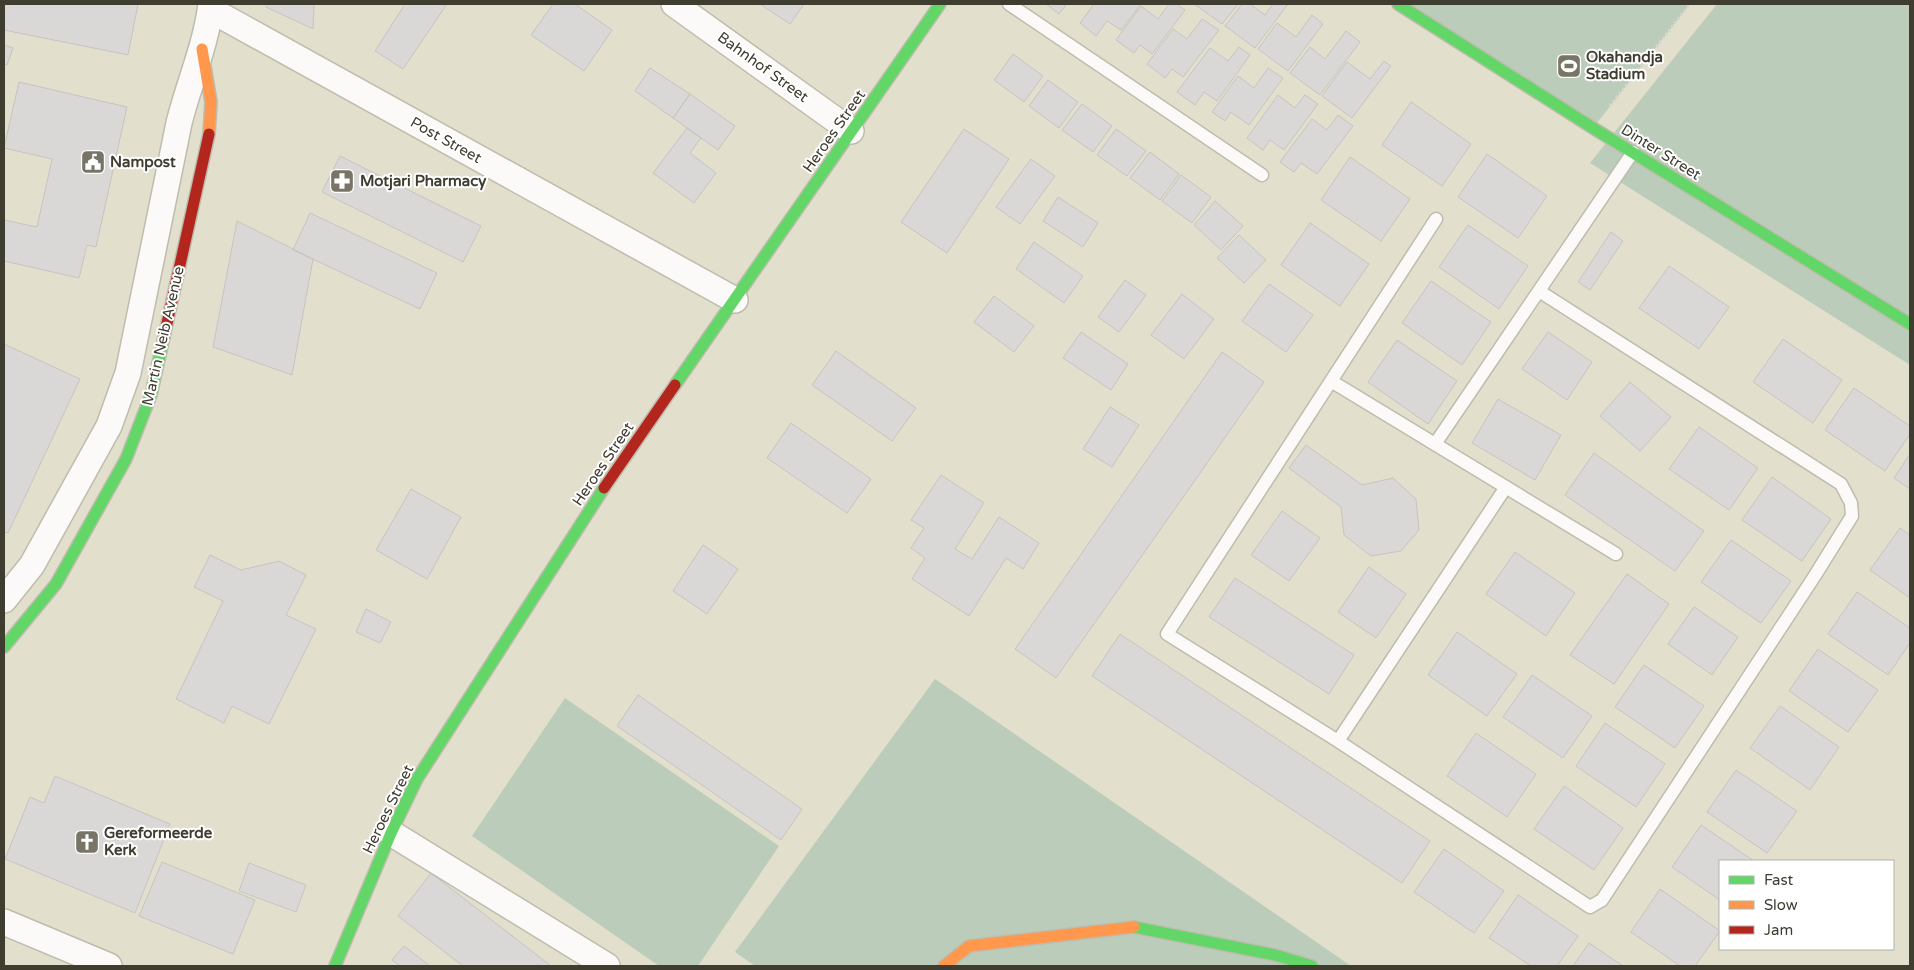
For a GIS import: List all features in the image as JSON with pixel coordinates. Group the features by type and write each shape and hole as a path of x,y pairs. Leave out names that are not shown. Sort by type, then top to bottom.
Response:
{"street":[{"name":"Bahnhof Street","path":"674,4 851,131"},
{"name":"Heroes Street","path":"335,966 391,834 417,779 603,489 940,4"},
{"name":"Dinter Street","path":"1398,4 1593,128 1910,324"},
{"name":"Martin Neib Avenue","path":"4,600 32,565 109,426 128,373 181,115 202,48 211,7"},
{"name":"Post Street","path":"211,7 735,300"},
{"name":"Martin Neib Avenue","path":"4,647 56,584 126,459 151,395 209,133 211,102 202,48"},
{"path":"391,834 606,966"},
{"path":"4,922 109,966"},
{"path":"944,966 970,946 1137,927 1275,954 1312,966"}],"lane":[{"path":"1009,4 1262,175"},
{"path":"1435,444 1634,152"},
{"path":"1436,219 1167,634 1338,741 1590,907 1602,900 1809,586 1852,516 1852,502 1841,484 1539,290"},
{"path":"1331,381 1616,554"},
{"path":"1338,741 1506,487"}],"path":[{"path":"1593,128 1690,4"}],"green space":[{"name":"Okahandja Stadium","path":"1398,4 1690,4 1593,128"},
{"path":"1717,4 1910,4 1910,365 1590,163"},
{"path":"935,679 1351,966 755,966 735,952"},
{"path":"565,698 779,846 698,966 659,966 472,836"}],"building":[{"path":"4,4 138,4 128,55 4,30"},
{"path":"266,4 314,4 313,29 266,7"},
{"path":"405,4 447,4 403,69 375,51"},
{"path":"553,4 575,4 612,30 584,71 531,35"},
{"path":"760,4 804,4 790,24"},
{"path":"1046,4 1067,4 1059,14"},
{"path":"1094,4 1141,4 1121,30 1107,21 1096,36 1080,23"},
{"path":"1169,4 1176,4 1185,10 1152,54 1140,45 1134,53 1116,40 1141,6 1158,19"},
{"path":"1194,4 1238,4 1222,24"},
{"path":"1242,4 1250,4 1265,15 1273,4 1288,4 1255,48 1225,26"},
{"path":"1312,15 1323,24 1288,71 1258,49 1277,23 1296,37"},
{"path":"1202,19 1219,30 1183,77 1172,69 1165,78 1147,64 1173,29 1187,39"},
{"path":"1346,31 1360,42 1320,95 1290,73 1310,47 1325,59"},
{"path":"4,45 13,48 7,65 4,64"},
{"path":"1239,47 1250,55 1217,101 1204,92 1195,105 1177,92 1210,48 1228,61"},
{"path":"1013,54 1043,76 1024,102 994,80"},
{"path":"1384,61 1391,66 1352,118 1322,96 1347,62 1370,79"},
{"path":"650,68 690,94 673,118 635,91"},
{"path":"1268,68 1283,78 1249,125 1231,112 1225,121 1212,112 1238,76 1254,88"},
{"path":"1048,80 1078,102 1059,128 1029,106"},
{"path":"19,82 127,107 96,247 87,245 79,278 4,261 4,220 37,227 52,159 4,148"},
{"path":"690,94 735,126 718,150 673,118"},
{"path":"1278,95 1295,108 1305,95 1318,104 1284,150 1270,140 1263,150 1247,138"},
{"path":"1411,102 1471,144 1442,186 1382,145"},
{"path":"1082,104 1112,126 1093,152 1062,130"},
{"path":"1338,115 1353,126 1317,174 1301,163 1294,172 1280,162 1312,119 1327,130"},
{"path":"687,128 701,138 690,153 716,173 694,203 653,173"},
{"path":"964,129 1009,159 947,253 901,222"},
{"path":"1116,129 1146,151 1127,176 1097,155"},
{"path":"1150,152 1179,174 1160,200 1130,178"},
{"path":"1487,154 1547,196 1518,238 1458,197"},
{"path":"340,156 481,226 463,262 322,192"},
{"path":"1350,157 1410,199 1381,241 1321,200"},
{"path":"1031,159 1055,176 1020,224 996,207"},
{"path":"1181,175 1211,197 1192,223 1162,201"},
{"path":"1058,197 1098,223 1083,247 1043,221"},
{"path":"1215,201 1243,226 1221,250 1194,225"},
{"path":"310,213 437,273 420,309 293,250"},
{"path":"237,221 313,259 292,375 213,347"},
{"path":"1310,223 1369,264 1340,306 1281,265"},
{"path":"1468,225 1528,266 1499,309 1439,267"},
{"path":"1611,232 1623,241 1590,290 1578,282"},
{"path":"1239,235 1266,260 1244,283 1217,258"},
{"path":"1034,242 1083,276 1064,303 1016,269"},
{"path":"1669,266 1729,307 1699,349 1639,308"},
{"path":"1125,280 1146,295 1119,332 1098,317"},
{"path":"1431,281 1491,322 1462,365 1402,323"},
{"path":"1269,284 1313,315 1286,352 1242,321"},
{"path":"1182,294 1214,319 1184,359 1151,335"},
{"path":"994,296 1034,326 1014,352 974,322"},
{"path":"1081,332 1128,364 1111,390 1063,358"},
{"path":"1548,332 1592,362 1567,400 1522,369"},
{"path":"1783,339 1842,380 1813,423 1753,382"},
{"path":"1397,340 1457,381 1428,424 1368,382"},
{"path":"4,344 80,379 8,533 4,532"},
{"path":"836,351 916,408 892,441 812,385"},
{"path":"1222,352 1264,382 1056,678 1015,649"},
{"path":"1630,382 1671,417 1640,451 1600,416"},
{"path":"1854,388 1910,426 1910,434 1885,471 1825,430"},
{"path":"1498,399 1561,435 1535,480 1472,443"},
{"path":"1110,407 1139,425 1112,467 1083,449"},
{"path":"791,423 871,479 847,513 767,458"},
{"path":"1699,427 1758,468 1729,510 1669,469"},
{"path":"1306,445 1362,485 1393,478 1416,499 1419,530 1401,551 1371,556 1344,535 1341,507 1289,468"},
{"path":"1594,453 1704,531 1675,571 1565,495"},
{"path":"1910,454 1910,489 1894,478"},
{"path":"941,475 984,503 955,549 972,559 999,517 1039,543 1023,569 1006,558 969,616 912,579 925,558 911,548 924,528 911,520"},
{"path":"1772,477 1831,519 1802,561 1742,520"},
{"path":"411,489 461,517 427,579 376,550"},
{"path":"1282,511 1320,538 1289,581 1251,555"},
{"path":"1900,528 1910,535 1910,598 1870,570"},
{"path":"1731,540 1791,581 1761,623 1701,582"},
{"path":"703,545 738,569 707,614 673,591"},
{"path":"1515,552 1575,593 1546,636 1486,594"},
{"path":"210,555 241,570 279,561 306,575 286,615 316,629 269,724 232,706 224,723 176,699 223,601 194,587"},
{"path":"1369,567 1406,594 1376,638 1338,612"},
{"path":"1627,574 1669,604 1614,684 1570,655"},
{"path":"1235,578 1354,655 1329,694 1209,617"},
{"path":"1857,592 1910,628 1910,643 1888,675 1828,634"},
{"path":"1694,607 1738,637 1712,675 1668,644"},
{"path":"366,609 391,622 380,643 356,632"},
{"path":"1457,632 1517,674 1487,716 1428,675"},
{"path":"1120,634 1430,841 1402,883 1092,676"},
{"path":"1818,649 1878,690 1848,732 1789,691"},
{"path":"1644,665 1704,706 1675,748 1615,707"},
{"path":"1532,675 1592,716 1563,758 1503,717"},
{"path":"638,695 802,809 781,840 617,726"},
{"path":"1780,706 1839,747 1810,790 1750,748"},
{"path":"1605,723 1665,764 1636,807 1576,766"},
{"path":"1476,733 1536,774 1507,817 1447,776"},
{"path":"1736,770 1797,811 1767,853 1707,812"},
{"name":"Gereformeerde Kerk","path":"55,776 170,824 135,913 5,859 30,797 44,803"},
{"path":"1564,786 1623,828 1594,870 1534,829"},
{"path":"1701,825 1753,860 1719,860 1719,899 1672,867"},
{"path":"1444,849 1504,891 1474,933 1414,892"},
{"path":"162,862 255,900 233,954 139,916"},
{"path":"249,863 306,885 296,912 239,891"},
{"path":"431,873 551,966 463,966 398,916"},
{"path":"1660,889 1719,930 1695,966 1680,966 1631,932"},
{"path":"1518,895 1578,936 1557,966 1531,966 1489,938"},
{"path":"1589,943 1623,966 1573,966"},
{"path":"404,946 430,966 400,966 392,960"}],"traffic: fast":[{"path":"675,385 940,4"},
{"path":"1398,4 1593,128 1910,324"},
{"path":"4,647 56,584 126,459 151,395 164,337"},
{"path":"335,966 391,833 417,779 604,488"},
{"path":"1134,927 1275,955 1312,966"}],"traffic: slow":[{"path":"202,49 211,102 209,134"},
{"path":"944,966 969,946 1134,927"}],"traffic: jam":[{"path":"164,337 209,134"},
{"path":"604,488 675,385"}],"place":[{"name":"Okahandja Stadium","path":"1569,66"},
{"name":"Nampost","path":"93,162"},
{"name":"Motjari Pharmacy","path":"342,181"},
{"name":"Gereformeerde Kerk","path":"87,842"}]}
